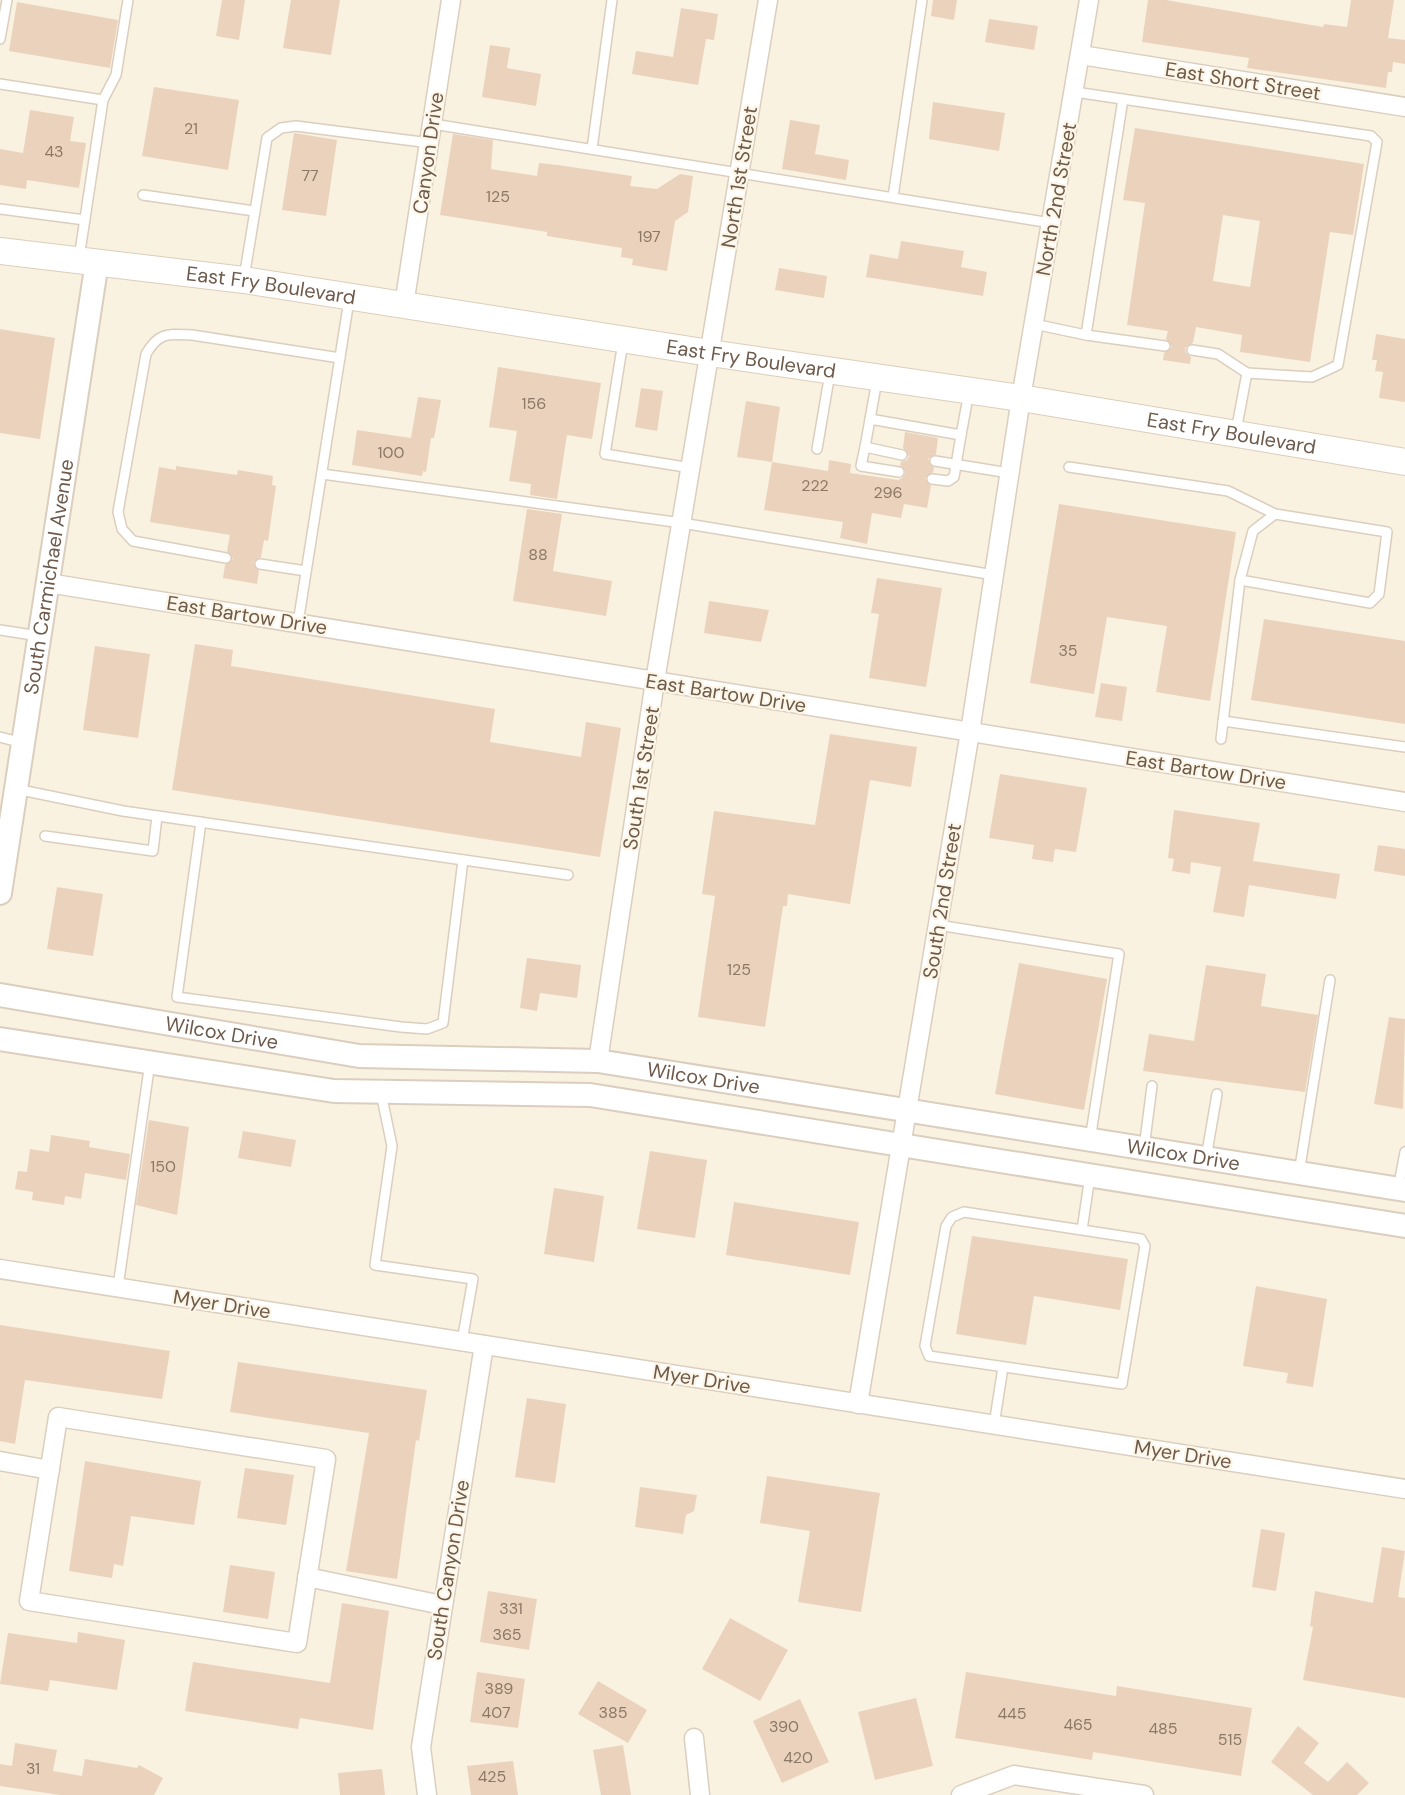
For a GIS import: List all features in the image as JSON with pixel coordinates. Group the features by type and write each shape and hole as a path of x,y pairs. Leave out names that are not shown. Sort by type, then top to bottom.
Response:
{"main road":[{"name":"East Fry Boulevard","path":"0,251 244,280 623,340 1021,398 1405,462"}],"street":[{"name":"Canyon Drive","path":"405,306 450,0"},
{"name":"North 1st Street","path":"710,353 768,0"},
{"name":"North 2nd Street","path":"1021,398 1089,0"},
{"name":"East Short Street","path":"1081,55 1405,107"},
{"name":"South Carmichael Avenue","path":"0,893 48,583 88,261"},
{"name":"South 1st Street","path":"598,1061 655,681 710,353"},
{"name":"South 2nd Street","path":"858,1404 970,732 1021,398"},
{"name":"East Bartow Drive","path":"48,583 1405,802"},
{"name":"Wilcox Drive","path":"0,996 359,1056 598,1061 1402,1190"},
{"name":"Wilcox Drive","path":"0,1040 334,1091 590,1095 1405,1226"},
{"name":"Myer Drive","path":"0,1269 1405,1490"},
{"name":"South Canyon Drive","path":"427,1795 421,1747 484,1345"},
{"path":"58,1418 326,1459 308,1577 297,1643 29,1601 58,1418"},
{"path":"0,1461 50,1470"},
{"path":"308,1577 442,1605"},
{"path":"694,1738 700,1795"},
{"path":"961,1795 1014,1775 1144,1795"}],"lane":[{"path":"0,39 7,0"},
{"path":"88,261 85,220 103,100 116,75 128,0"},
{"path":"591,149 612,0"},
{"path":"893,197 922,0"},
{"path":"0,84 103,100"},
{"path":"1075,92 1371,136 1377,142 1338,365 1312,376 1247,373 1218,354 1192,350"},
{"path":"1086,335 1123,99"},
{"path":"433,124 1052,223"},
{"path":"244,280 267,138 281,128 296,126 430,143"},
{"path":"143,195 254,210"},
{"path":"0,209 85,220"},
{"path":"298,623 350,297"},
{"path":"1034,324 1086,335 1165,346"},
{"path":"226,558 133,541 122,529 118,512 146,354 153,341 167,334 192,335 340,358"},
{"path":"623,340 606,454 691,468"},
{"path":"817,449 831,370"},
{"path":"1235,434 1247,373"},
{"path":"878,377 861,466 899,472"},
{"path":"932,479 948,481 954,477 969,390"},
{"path":"870,419 961,435"},
{"path":"865,447 902,455"},
{"path":"935,461 1009,473"},
{"path":"1069,467 1228,491 1275,514 1387,532 1379,594 1370,603 1240,580"},
{"path":"321,474 682,523 994,575"},
{"path":"1221,740 1240,580 1253,531 1275,514"},
{"path":"260,564 306,571"},
{"path":"0,630 39,636"},
{"path":"1223,721 1405,747"},
{"path":"0,737 23,743"},
{"path":"16,789 156,816 568,876"},
{"path":"45,836 153,851 156,816"},
{"path":"201,822 177,997 401,1027 427,1029 443,1023 463,860"},
{"path":"938,925 1119,954 1090,1140"},
{"path":"1299,1173 1330,980"},
{"path":"118,1287 150,1062"},
{"path":"1143,1148 1152,1086"},
{"path":"381,1093 392,1146 375,1265 473,1279 462,1341"},
{"path":"1206,1158 1217,1094"},
{"path":"1402,1190 1405,1152"},
{"path":"1082,1230 1090,1176"},
{"path":"964,1212 1082,1230 1141,1239 1146,1246 1122,1384 929,1356 925,1346 946,1226 951,1217 964,1212"},
{"path":"994,1425 1003,1366"}],"building":[{"path":"222,0 245,0 239,40 216,36"},
{"path":"291,0 340,0 331,55 283,48"},
{"path":"933,0 957,0 954,20 931,16"},
{"path":"1148,0 1166,0 1323,27 1324,24 1347,27 1351,0 1394,0 1388,38 1405,40 1405,64 1393,62 1392,72 1388,72 1386,88 1247,68 1249,58 1142,42"},
{"path":"17,2 118,20 110,68 9,51"},
{"path":"681,8 718,14 714,40 706,39 698,85 632,74 636,51 673,57"},
{"path":"989,19 1038,26 1034,50 985,42"},
{"path":"490,45 510,48 507,68 541,74 536,106 482,97"},
{"path":"154,87 239,100 228,170 142,156"},
{"path":"933,102 1005,113 999,151 929,139"},
{"path":"30,110 74,117 70,141 86,143 79,188 27,180 26,189 0,185 0,149 23,153"},
{"path":"790,120 820,125 815,154 849,160 846,180 782,169"},
{"path":"1135,128 1364,164 1353,235 1330,232 1310,362 1240,352 1242,335 1196,327 1193,343 1185,348 1186,353 1191,357 1190,364 1163,360 1164,353 1172,347 1166,339 1168,331 1127,325 1145,203 1123,200","holes":["1223,215 1260,221 1250,287 1213,281"]},
{"path":"294,133 337,140 326,216 282,210"},
{"path":"453,134 493,140 491,169 537,176 539,163 558,165 632,176 630,186 657,189 680,174 693,176 688,212 675,221 667,271 632,265 633,259 621,257 622,248 547,236 547,232 440,215"},
{"path":"901,241 964,251 961,267 987,272 983,296 866,277 870,254 898,259"},
{"path":"779,268 827,276 824,298 775,290"},
{"path":"0,329 55,338 40,439 0,433"},
{"path":"1376,334 1405,339 1405,402 1379,398 1383,372 1375,371 1377,360 1372,360"},
{"path":"498,367 601,383 592,439 567,435 557,499 530,495 531,484 509,481 517,431 489,427"},
{"path":"641,388 663,391 657,431 635,427"},
{"path":"418,397 441,400 434,438 431,438 426,472 423,471 422,476 352,465 357,430 411,438"},
{"path":"746,401 780,407 772,462 737,457"},
{"path":"905,432 938,438 936,454 928,459 934,468 933,472 925,478 931,486 927,508 904,504 901,518 872,513 867,544 840,538 843,522 764,510 772,462 828,471 829,460 851,464 850,473 898,480 902,478 906,472 900,465 909,456 903,448"},
{"path":"176,466 237,475 238,470 273,476 272,485 276,486 268,541 264,540 261,557 253,562 259,571 257,584 223,578 225,565 233,559 227,551 230,535 150,522 159,467 176,470"},
{"path":"1059,504 1236,532 1210,701 1156,692 1167,626 1107,617 1094,694 1030,683"},
{"path":"527,509 562,514 553,571 612,581 606,616 513,601"},
{"path":"877,578 942,588 926,687 869,678 879,614 871,613"},
{"path":"709,601 769,610 761,642 704,633"},
{"path":"1264,619 1405,641 1405,724 1251,700"},
{"path":"195,644 233,650 231,666 495,709 490,742 581,757 586,722 621,728 600,857 172,790"},
{"path":"95,646 150,654 138,738 83,730"},
{"path":"1101,683 1127,687 1122,721 1095,717"},
{"path":"830,734 917,747 911,787 870,780 850,904 788,894 787,906 783,906 765,1027 698,1017 715,896 702,894 714,811 815,825"},
{"path":"1000,774 1087,788 1076,852 1055,849 1053,862 1032,859 1034,845 989,838"},
{"path":"1174,810 1260,823 1253,861 1340,874 1336,899 1249,885 1244,917 1213,912 1221,867 1191,862 1190,874 1172,871 1174,859 1168,858"},
{"path":"1378,845 1405,849 1405,876 1374,871"},
{"path":"57,887 103,894 93,956 47,949"},
{"path":"527,958 581,965 577,998 540,993 537,1011 520,1008"},
{"path":"1019,963 1107,979 1084,1110 995,1094"},
{"path":"1206,965 1266,974 1261,1006 1318,1015 1305,1092 1143,1071 1149,1034 1194,1041"},
{"path":"1389,1017 1405,1019 1403,1109 1374,1104"},
{"path":"149,1120 189,1127 177,1215 136,1205"},
{"path":"243,1131 296,1140 291,1167 238,1158"},
{"path":"51,1135 90,1141 89,1147 130,1154 126,1180 85,1173 81,1199 65,1196 64,1205 32,1200 33,1192 15,1189 18,1171 27,1172 30,1149 49,1152"},
{"path":"650,1151 707,1160 695,1238 637,1229"},
{"path":"554,1188 604,1196 594,1262 544,1254"},
{"path":"734,1202 859,1222 850,1275 726,1255"},
{"path":"972,1236 1128,1259 1120,1310 1034,1296 1026,1345 956,1334"},
{"path":"1256,1286 1327,1299 1313,1387 1286,1383 1288,1373 1243,1366"},
{"path":"0,1325 170,1351 162,1399 25,1380 15,1444 0,1441"},
{"path":"238,1362 427,1390 419,1441 416,1440 397,1579 346,1571 369,1433 230,1412"},
{"path":"527,1398 566,1404 555,1483 515,1477"},
{"path":"85,1461 201,1481 194,1525 131,1516 123,1566 114,1564 112,1578 69,1571"},
{"path":"245,1468 294,1475 286,1525 237,1518"},
{"path":"767,1476 880,1493 861,1612 798,1602 810,1531 760,1523"},
{"path":"640,1487 697,1495 694,1511 686,1515 683,1534 635,1527"},
{"path":"1261,1529 1285,1533 1276,1591 1252,1587"},
{"path":"1382,1547 1405,1551 1398,1597 1405,1598 1405,1698 1303,1680 1313,1627 1310,1626 1315,1591 1373,1603"},
{"path":"230,1565 275,1572 268,1619 223,1612"},
{"path":"488,1591 537,1599 529,1650 480,1642"},
{"path":"342,1603 389,1611 373,1730 300,1718 298,1729 185,1711 193,1662 330,1683"},
{"path":"730,1618 788,1650 760,1701 702,1669"},
{"path":"78,1632 125,1640 117,1690 50,1680 48,1691 0,1684 8,1633 77,1643"},
{"path":"477,1672 525,1679 518,1728 470,1722"},
{"path":"966,1672 1116,1696 1117,1686 1252,1708 1241,1776 1093,1752 1092,1760 955,1738"},
{"path":"598,1681 647,1710 628,1743 578,1714"},
{"path":"916,1698 933,1766 875,1780 858,1712"},
{"path":"800,1699 829,1762 782,1783 753,1721"},
{"path":"1298,1726 1319,1743 1304,1763 1328,1782 1347,1762 1369,1783 1357,1795 1313,1795 1271,1762"},
{"path":"15,1743 57,1750 53,1771 82,1776 85,1759 137,1768 139,1765 163,1778 154,1795 60,1795 0,1786 0,1764 12,1766"},
{"path":"623,1745 631,1795 601,1795 593,1750"},
{"path":"513,1761 518,1795 471,1795 467,1766"},
{"path":"382,1769 385,1795 340,1795 338,1773"}]}
